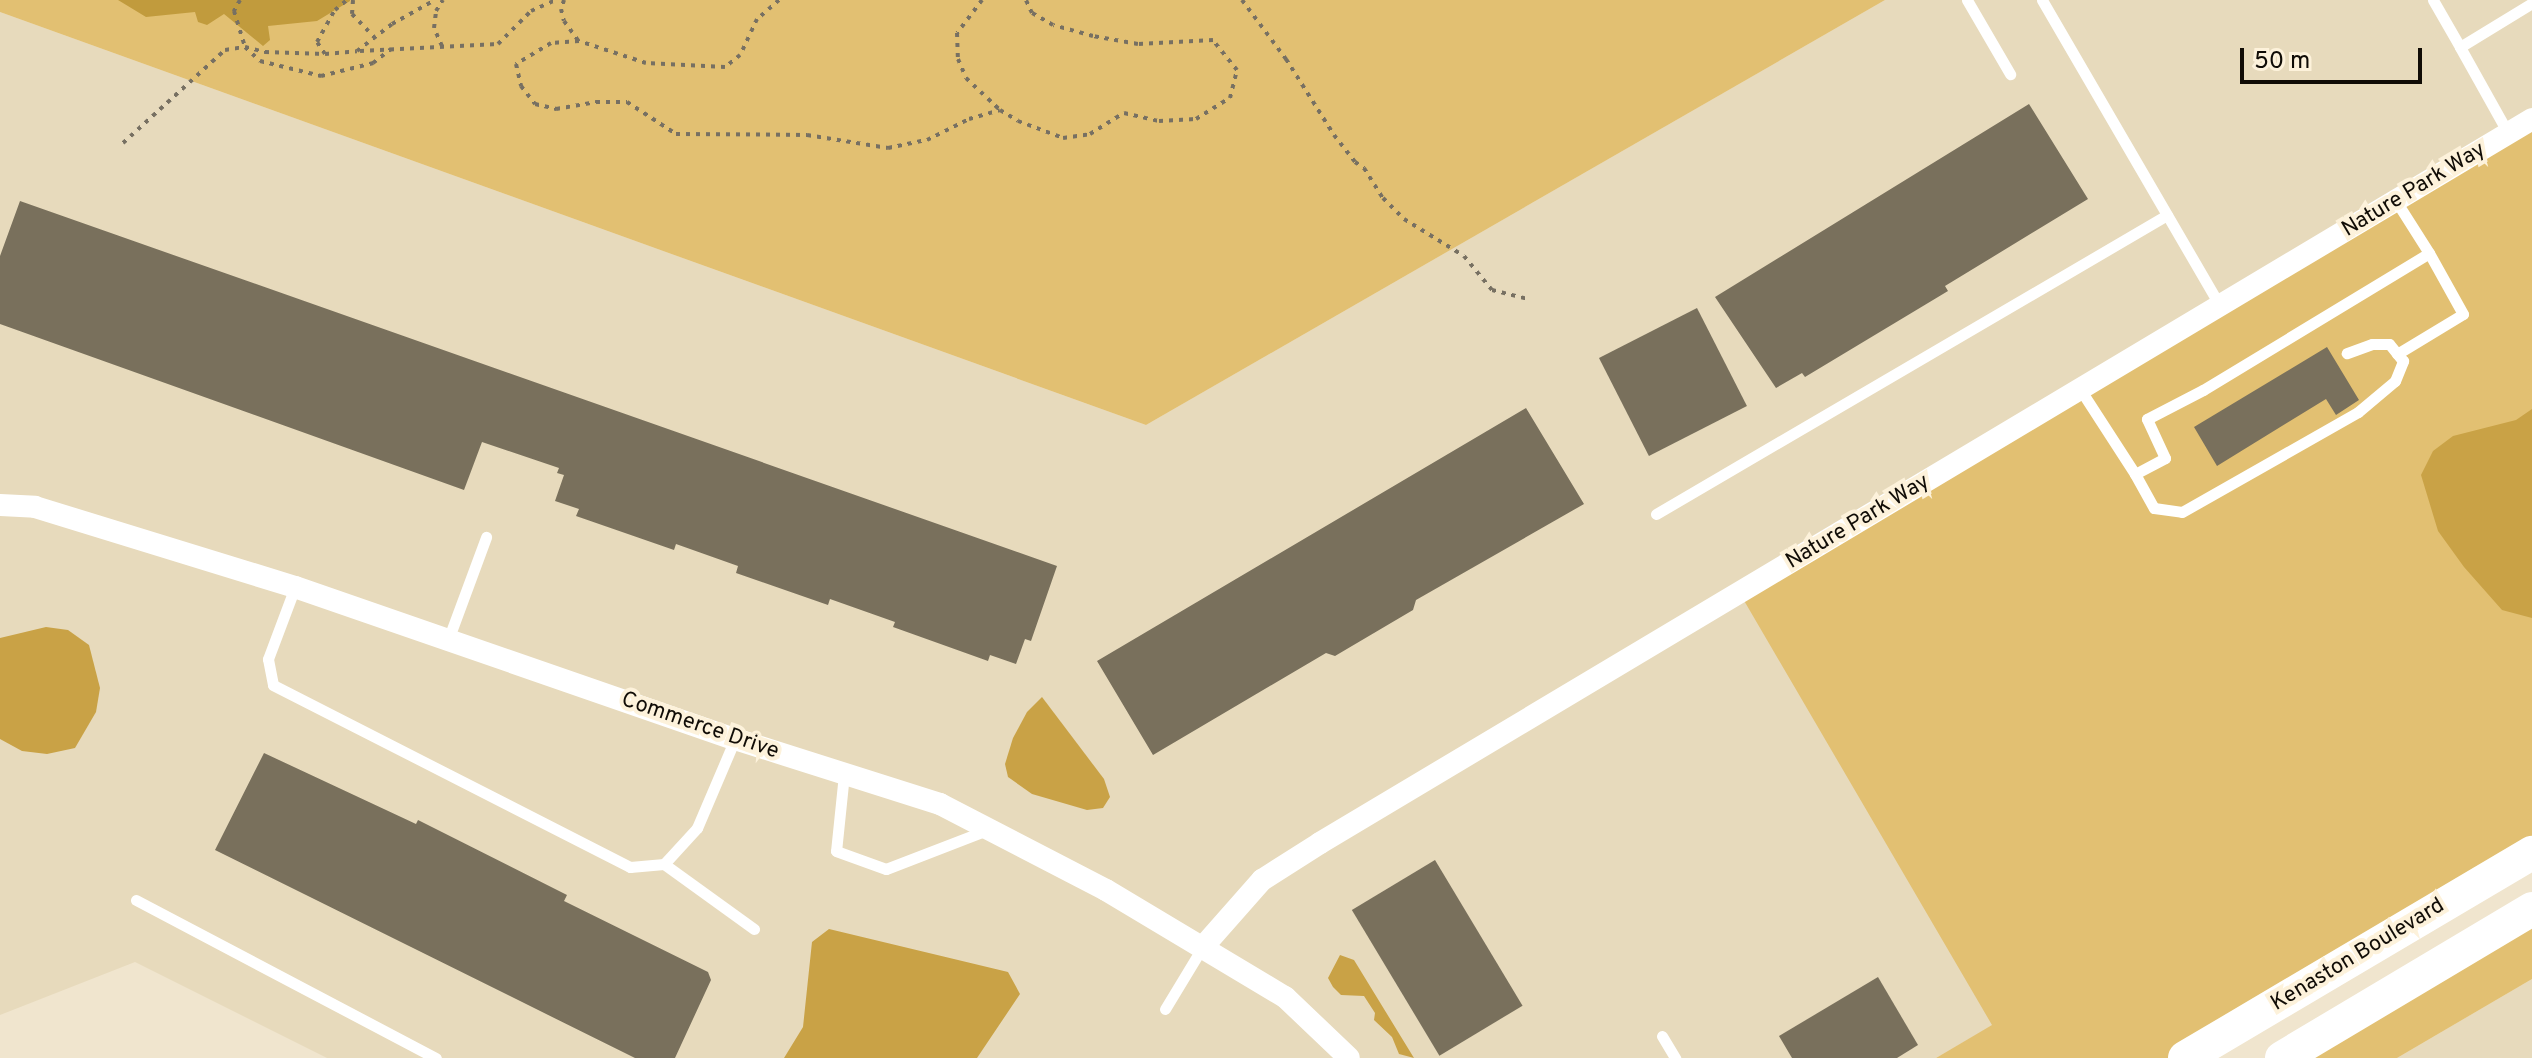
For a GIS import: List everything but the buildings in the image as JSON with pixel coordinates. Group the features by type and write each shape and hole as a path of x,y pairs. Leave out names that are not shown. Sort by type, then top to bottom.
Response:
{"main road":[{"name":"Kenaston Boulevard","path":"2185,1058 2532,853"},
{"path":"2282,1058 2532,909"}],"street":[{"name":"Nature Park Way","path":"1202,948 1262,880 2532,119"},
{"name":"Commerce Drive","path":"0,505 35,507 295,587 735,739 940,804 1106,890 1285,997 1349,1058"}],"lane":[{"path":"1967,0 2010,74"},
{"path":"2042,0 2220,306"},
{"path":"2433,0 2508,133"},
{"path":"2460,47 2532,3"},
{"path":"2396,201 2463,314 2397,354"},
{"path":"1656,514 2167,215"},
{"path":"2135,474 2165,458 2147,419 2203,390 2429,253"},
{"path":"2080,389 2154,508 2182,512 2358,412 2395,381 2403,361 2389,344 2372,344 2347,353"},
{"path":"448,640 486,537"},
{"path":"295,587 268,659 273,685 630,867 664,864 754,929"},
{"path":"664,864 697,828 735,739"},
{"path":"844,774 836,851 886,869 991,829"},
{"path":"136,900 436,1058"},
{"path":"1165,1009 1202,948"},
{"path":"1662,1036 1675,1058"}],"path":[{"path":"240,0 234,11 245,47 260,61 321,76 373,63 391,49"},
{"path":"325,54 317,42 335,10 350,0 352,14 374,38"},
{"path":"357,51 435,0"},
{"path":"442,47 434,28 436,11 443,0"},
{"path":"123,143 225,50 245,47 265,52 325,54 498,44 531,11 556,0"},
{"path":"564,0 561,9 564,21 579,41"},
{"path":"779,0 757,19 740,55 725,67 646,63 579,41 551,43 516,64 521,86 535,104 556,109 596,102 627,102 676,134 807,135 888,148 927,140 969,119 1000,110"},
{"path":"982,0 957,33 958,59 966,78 1000,110 1018,121 1063,138 1090,134 1124,113 1159,121 1196,119 1230,98 1237,70 1213,40 1138,44 1093,36 1053,25 1032,13 1026,0"},
{"path":"1242,0 1286,59 1334,135 1355,162 1364,168 1383,198 1404,219 1464,256 1492,290 1527,299"}],"shaded area":[{"path":"0,0 1885,0 1146,425 0,12"},
{"path":"118,0 350,1 317,21 268,26 270,40 263,46 224,14 207,25 198,22 195,12 146,17"},
{"path":"1885,0 2532,0 2532,119 1740,592 1993,1025 1936,1058 327,1058 135,962 0,1015 0,12 1146,425"},
{"path":"2532,119 2532,853 2185,1058 1936,1058 1992,1025 1739,592"},
{"path":"2532,409 2532,618 2502,610 2464,567 2438,531 2421,475 2433,451 2453,436 2516,420"},
{"path":"46,627 68,630 89,645 100,688 96,712 75,748 47,754 22,751 0,739 0,638"},
{"path":"1042,697 1104,779 1110,797 1103,808 1087,810 1032,794 1008,777 1005,764 1013,738 1027,712"},
{"path":"2532,917 2532,979 2397,1058 2291,1058"},
{"path":"829,929 1008,972 1020,994 977,1058 784,1058 803,1027 812,942"},
{"path":"1340,955 1354,960 1414,1058 1399,1054 1392,1037 1374,1020 1375,1013 1364,996 1341,995 1333,987 1328,978"},
{"path":"2532,979 2532,1058 2397,1058"}]}
